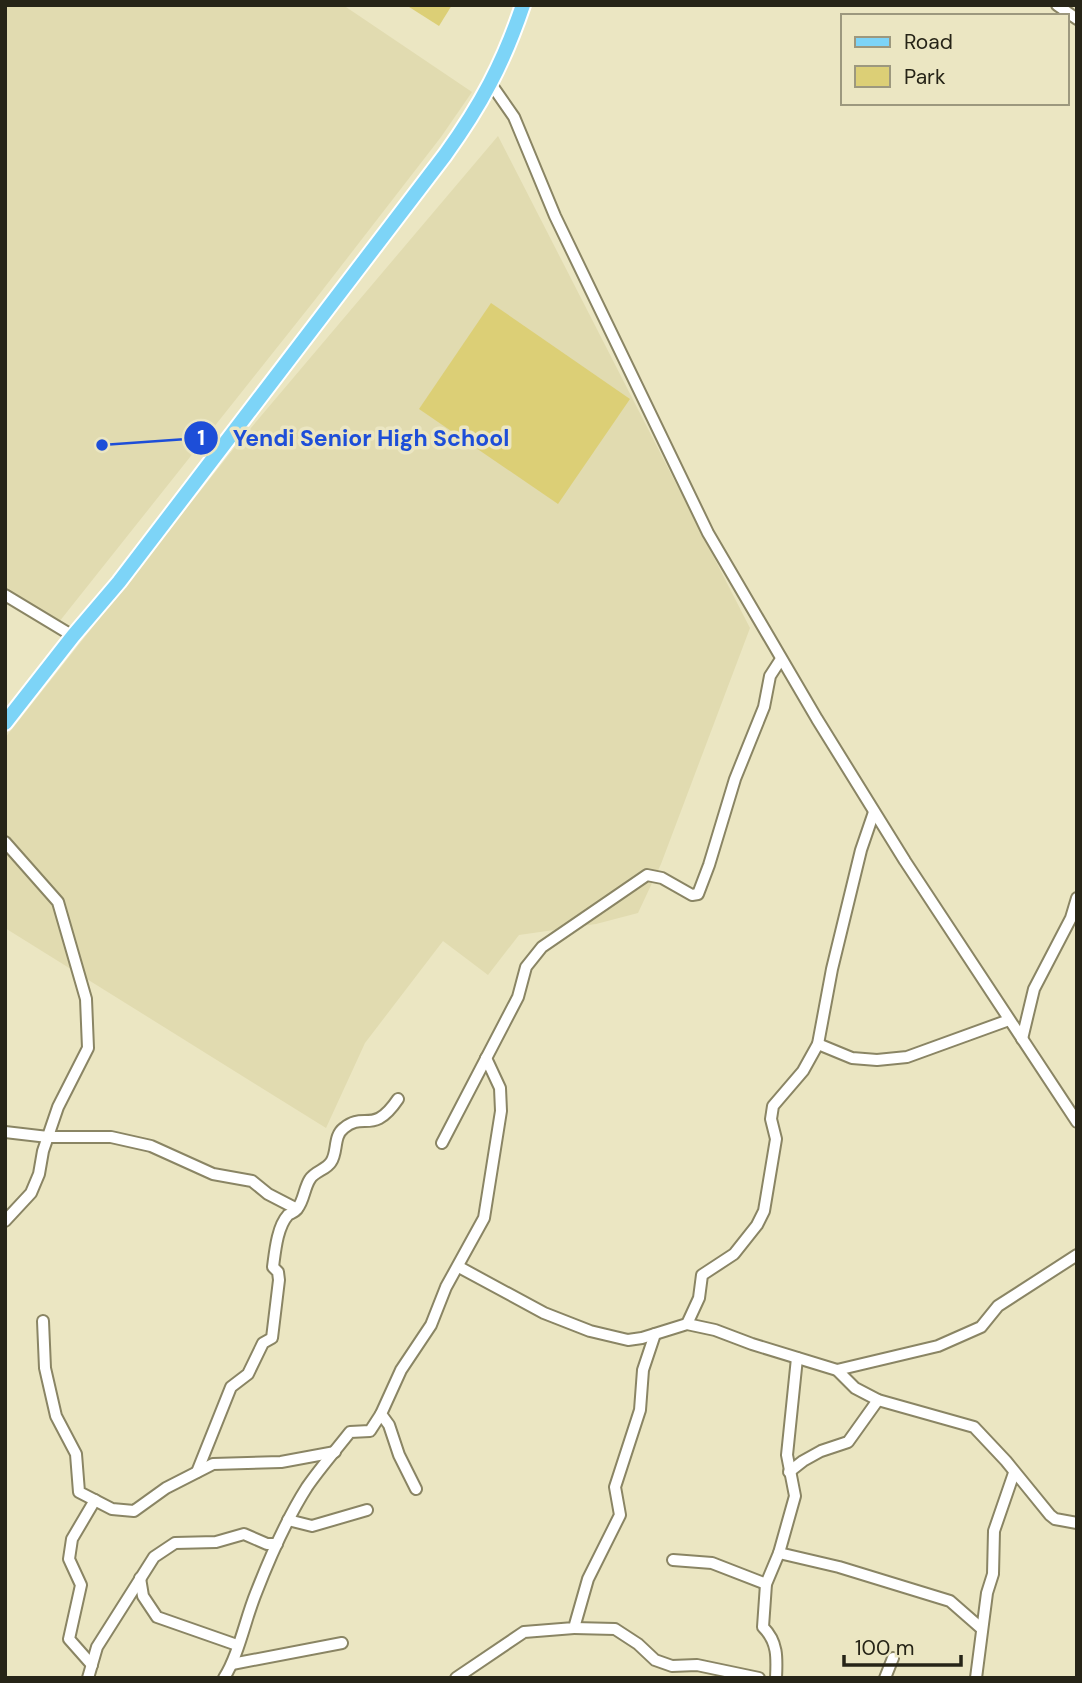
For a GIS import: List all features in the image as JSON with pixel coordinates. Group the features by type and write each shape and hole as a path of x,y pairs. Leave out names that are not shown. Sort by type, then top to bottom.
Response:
{"main road":[{"path":"5,723 119,582 445,155 473,116 491,84 523,5"}],"street":[{"path":"1057,5 1077,19"},
{"path":"491,84 514,117 555,216 708,533 874,812 1077,1122"},
{"path":"5,595 73,636"},
{"path":"442,1143 518,997 526,967 542,947 647,875 662,878 692,895 698,894 735,779 764,707 770,676 781,659"},
{"path":"687,1324 699,1298 702,1275 734,1254 757,1225 764,1211 776,1139 771,1119 773,1106 803,1072 818,1044 832,969 861,850 874,812"},
{"path":"5,842 58,902 86,999 88,1048 58,1107 31,1193 5,1222"},
{"path":"1021,1039 1034,989 1071,918 1077,898"},
{"path":"818,1044 852,1058 877,1060 907,1057 1009,1020"},
{"path":"224,1678 232,1664 276,1544 306,1488 350,1432 370,1431 381,1414 401,1370 431,1325 446,1287 484,1218 501,1111 500,1088 486,1058"},
{"path":"197,1472 231,1387 248,1374 263,1343 272,1338 279,1280 278,1272 273,1267 282,1225 287,1216 298,1209 310,1178 327,1168 333,1160 337,1138 342,1129 353,1122 378,1122 398,1100"},
{"path":"5,1132 48,1137 111,1137 151,1146 213,1174 252,1181 268,1194 298,1209"},
{"path":"837,1370 938,1346 981,1327 998,1306 1077,1255"},
{"path":"458,1267 561,1321 628,1340 687,1324 715,1330 752,1345 837,1370 855,1388 878,1400 974,1427 1055,1519 1077,1523"},
{"path":"43,1321 45,1368 56,1416 76,1454 79,1492 112,1509 134,1511 166,1488 213,1464 281,1462 335,1451"},
{"path":"574,1628 588,1579 620,1515 615,1487 640,1410 643,1370 655,1334"},
{"path":"776,1678 775,1646 770,1634 762,1628 766,1584 779,1553 796,1496 789,1472 788,1428 797,1358"},
{"path":"789,1472 821,1451 848,1442 878,1400"},
{"path":"381,1414 389,1425 399,1455 416,1489"},
{"path":"976,1678 993,1574 994,1531 1014,1473"},
{"path":"92,1665 69,1639 80,1585 69,1559 72,1539 95,1500"},
{"path":"288,1520 312,1526 367,1510"},
{"path":"88,1678 97,1647 154,1557 176,1543 216,1542 244,1534 267,1545 276,1544"},
{"path":"779,1553 839,1567 950,1601 982,1629"},
{"path":"673,1560 712,1563 766,1584"},
{"path":"140,1578 144,1596 157,1616 237,1645"},
{"path":"456,1678 524,1632 574,1628 615,1629 656,1660 672,1666 696,1664 759,1678"},
{"path":"232,1664 342,1643"},
{"path":"885,1678 893,1658"}],"shaded area":[{"path":"5,5 343,5 472,92 441,137 314,301 59,622 5,589"},
{"path":"498,136 750,628 661,864 638,913 596,924 519,935 488,975 443,941 365,1043 326,1128 5,928 5,738 239,442"}],"green space":[{"path":"406,5 452,5 439,26"},
{"path":"491,303 630,399 558,504 419,409"}],"place":[{"name":"Yendi Senior High School","path":"102,445"}]}
